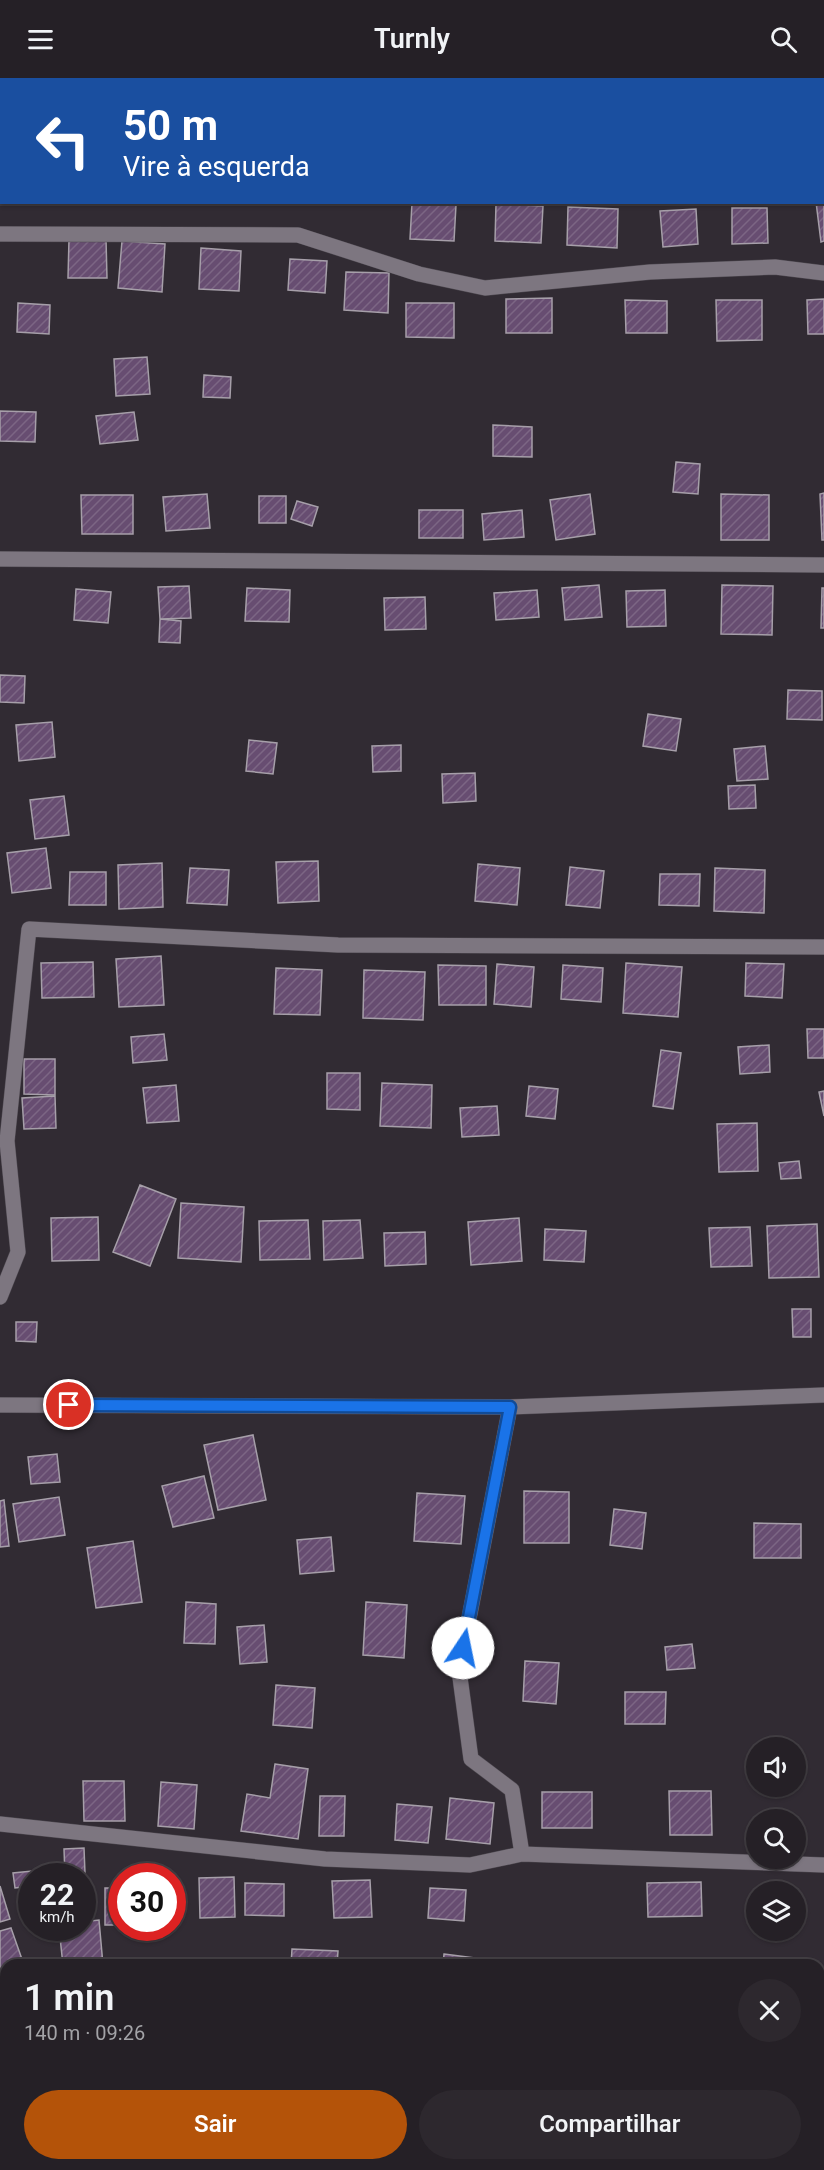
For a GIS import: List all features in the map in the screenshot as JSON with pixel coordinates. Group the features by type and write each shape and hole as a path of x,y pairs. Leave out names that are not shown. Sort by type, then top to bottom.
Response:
{"street":[{"path":"0,234 298,235 419,274 485,288 650,272 763,267 824,273"},
{"path":"0,559 824,565"},
{"path":"0,1297 18,1252 7,1141 29,929 338,945 824,947"},
{"path":"0,1405 510,1407 824,1395"},
{"path":"510,1407 459,1670 471,1759 512,1790 522,1854"},
{"path":"0,1824 325,1859 470,1865 522,1854 824,1865"}],"building":[{"path":"412,204 456,205 454,241 410,239"},
{"path":"496,204 543,206 541,243 495,241"},
{"path":"816,204 824,204 824,241 821,242"},
{"path":"568,207 618,209 617,248 567,245"},
{"path":"732,208 767,208 768,243 732,244"},
{"path":"696,209 698,244 663,247 660,211"},
{"path":"69,239 106,239 107,278 68,278"},
{"path":"122,241 165,244 162,292 118,288"},
{"path":"201,248 241,251 239,291 199,289"},
{"path":"290,259 327,261 325,293 288,290"},
{"path":"346,272 389,273 388,313 344,310"},
{"path":"552,298 552,333 506,333 506,299"},
{"path":"824,299 824,334 808,334 807,300"},
{"path":"625,300 667,301 667,333 626,333"},
{"path":"716,300 762,300 762,340 717,341"},
{"path":"18,303 50,305 49,334 17,332"},
{"path":"406,303 454,303 454,338 406,337"},
{"path":"147,357 150,394 116,396 114,359"},
{"path":"204,375 231,377 230,398 203,397"},
{"path":"0,411 36,412 35,442 0,441"},
{"path":"134,412 138,440 100,444 96,416"},
{"path":"493,425 532,427 532,457 493,456"},
{"path":"676,462 700,464 698,494 673,492"},
{"path":"824,493 824,540 822,540 820,494"},
{"path":"207,494 210,528 166,531 163,497"},
{"path":"590,494 595,534 556,540 550,500"},
{"path":"721,494 769,495 769,540 721,540"},
{"path":"81,495 133,495 133,534 82,534"},
{"path":"259,496 286,496 286,523 259,523"},
{"path":"297,501 318,507 312,526 291,519"},
{"path":"419,510 463,510 463,538 419,538"},
{"path":"522,510 524,537 484,540 482,514"},
{"path":"599,585 602,617 565,620 562,588"},
{"path":"722,585 773,586 772,635 721,634"},
{"path":"189,586 191,618 160,619 158,587"},
{"path":"247,588 290,590 289,622 245,621"},
{"path":"822,588 824,588 824,628 821,628"},
{"path":"76,589 111,592 108,623 74,620"},
{"path":"537,590 539,617 496,620 494,593"},
{"path":"665,590 666,626 627,627 626,591"},
{"path":"425,597 426,629 385,630 384,598"},
{"path":"160,619 181,621 180,643 159,642"},
{"path":"0,675 25,676 24,703 0,702"},
{"path":"788,690 822,691 822,720 787,719"},
{"path":"648,714 681,719 676,751 643,746"},
{"path":"52,722 55,757 19,761 16,725"},
{"path":"249,740 277,743 273,774 246,771"},
{"path":"401,745 401,771 373,772 372,746"},
{"path":"765,746 768,779 737,781 734,749"},
{"path":"475,773 476,801 443,803 442,774"},
{"path":"755,785 756,808 729,809 728,786"},
{"path":"64,796 69,835 35,839 30,800"},
{"path":"46,848 51,888 12,893 7,853"},
{"path":"318,861 319,901 278,903 276,862"},
{"path":"162,863 163,907 119,909 118,865"},
{"path":"478,864 520,868 517,905 475,901"},
{"path":"570,867 604,871 600,908 566,905"},
{"path":"190,868 229,870 227,905 187,903"},
{"path":"715,868 765,870 764,913 714,911"},
{"path":"70,872 106,872 106,905 69,905"},
{"path":"660,874 700,874 699,906 659,905"},
{"path":"161,956 164,1005 119,1007 116,959"},
{"path":"93,962 94,997 42,998 41,963"},
{"path":"626,963 682,967 678,1017 623,1013"},
{"path":"746,963 784,964 782,998 745,996"},
{"path":"497,964 534,967 531,1007 494,1004"},
{"path":"438,965 486,966 486,1005 439,1005"},
{"path":"563,965 603,968 601,1002 561,999"},
{"path":"276,968 322,970 320,1015 274,1014"},
{"path":"364,970 425,972 423,1020 363,1018"},
{"path":"807,1029 824,1029 824,1058 808,1058"},
{"path":"164,1034 167,1060 133,1063 131,1037"},
{"path":"769,1045 770,1072 740,1074 738,1047"},
{"path":"661,1050 681,1053 673,1109 653,1106"},
{"path":"24,1059 55,1059 55,1095 24,1094"},
{"path":"327,1073 360,1073 360,1110 327,1109"},
{"path":"382,1083 432,1085 431,1128 380,1126"},
{"path":"176,1085 179,1121 147,1123 143,1088"},
{"path":"529,1086 558,1089 555,1119 526,1116"},
{"path":"824,1091 824,1116 819,1092"},
{"path":"55,1096 56,1128 24,1129 22,1098"},
{"path":"497,1106 499,1135 462,1137 460,1108"},
{"path":"757,1123 758,1171 719,1172 717,1124"},
{"path":"799,1161 801,1178 781,1179 779,1163"},
{"path":"140,1185 176,1199 150,1266 113,1252"},
{"path":"181,1203 244,1207 241,1262 178,1258"},
{"path":"98,1217 99,1260 52,1261 51,1218"},
{"path":"519,1218 522,1261 471,1265 468,1222"},
{"path":"308,1220 310,1259 260,1260 259,1221"},
{"path":"360,1220 363,1258 324,1260 323,1221"},
{"path":"817,1224 819,1277 769,1278 767,1226"},
{"path":"750,1227 752,1266 711,1267 709,1228"},
{"path":"545,1229 586,1231 584,1262 544,1260"},
{"path":"425,1232 426,1264 385,1266 384,1233"},
{"path":"792,1309 811,1309 811,1337 793,1337"},
{"path":"16,1322 37,1322 36,1342 16,1341"},
{"path":"253,1435 266,1500 218,1510 204,1445"},
{"path":"57,1454 60,1482 31,1484 28,1457"},
{"path":"204,1476 214,1518 173,1527 162,1486"},
{"path":"524,1491 569,1492 569,1543 524,1543"},
{"path":"417,1493 465,1496 461,1544 414,1541"},
{"path":"59,1497 65,1535 19,1542 13,1504"},
{"path":"4,1500 9,1546 0,1547 0,1501"},
{"path":"614,1509 646,1513 642,1549 610,1545"},
{"path":"754,1523 801,1524 801,1558 754,1558"},
{"path":"331,1537 334,1571 300,1574 297,1540"},
{"path":"133,1541 142,1602 96,1608 87,1548"},
{"path":"186,1602 216,1604 215,1644 184,1643"},
{"path":"366,1602 407,1605 404,1658 363,1655"},
{"path":"264,1625 267,1662 240,1664 237,1627"},
{"path":"692,1644 695,1668 667,1670 665,1647"},
{"path":"525,1661 559,1663 556,1704 523,1701"},
{"path":"276,1685 315,1688 312,1728 273,1725"},
{"path":"625,1692 666,1692 665,1724 625,1724"},
{"path":"275,1764 308,1769 298,1839 241,1831 247,1794 270,1798"},
{"path":"83,1781 124,1781 125,1821 84,1821"},
{"path":"161,1782 197,1785 194,1829 158,1826"},
{"path":"669,1791 711,1791 712,1835 670,1835"},
{"path":"542,1792 592,1792 592,1828 542,1828"},
{"path":"320,1796 345,1796 344,1836 319,1836"},
{"path":"450,1798 494,1803 490,1844 446,1839"},
{"path":"397,1804 432,1807 428,1843 395,1840"},
{"path":"84,1848 85,1863 65,1863 64,1849"},
{"path":"18,1872 18,1888 15,1888 13,1873"},
{"path":"234,1877 235,1917 200,1918 199,1878"},
{"path":"370,1880 372,1917 334,1918 332,1881"},
{"path":"701,1882 702,1916 648,1917 647,1883"},
{"path":"245,1883 284,1884 284,1916 245,1915"},
{"path":"0,1886 10,1919 0,1922"},
{"path":"105,1888 108,1888 108,1925 105,1925"},
{"path":"430,1888 466,1890 464,1921 428,1918"},
{"path":"96,1920 99,1920 102,1959 62,1959 60,1941 96,1941"},
{"path":"11,1928 22,1959 0,1959 0,1931"},
{"path":"292,1949 338,1951 337,1959 291,1959"},
{"path":"444,1954 482,1959 444,1959"}],"route":[{"path":"69,1405 510,1407 463,1648"}]}
